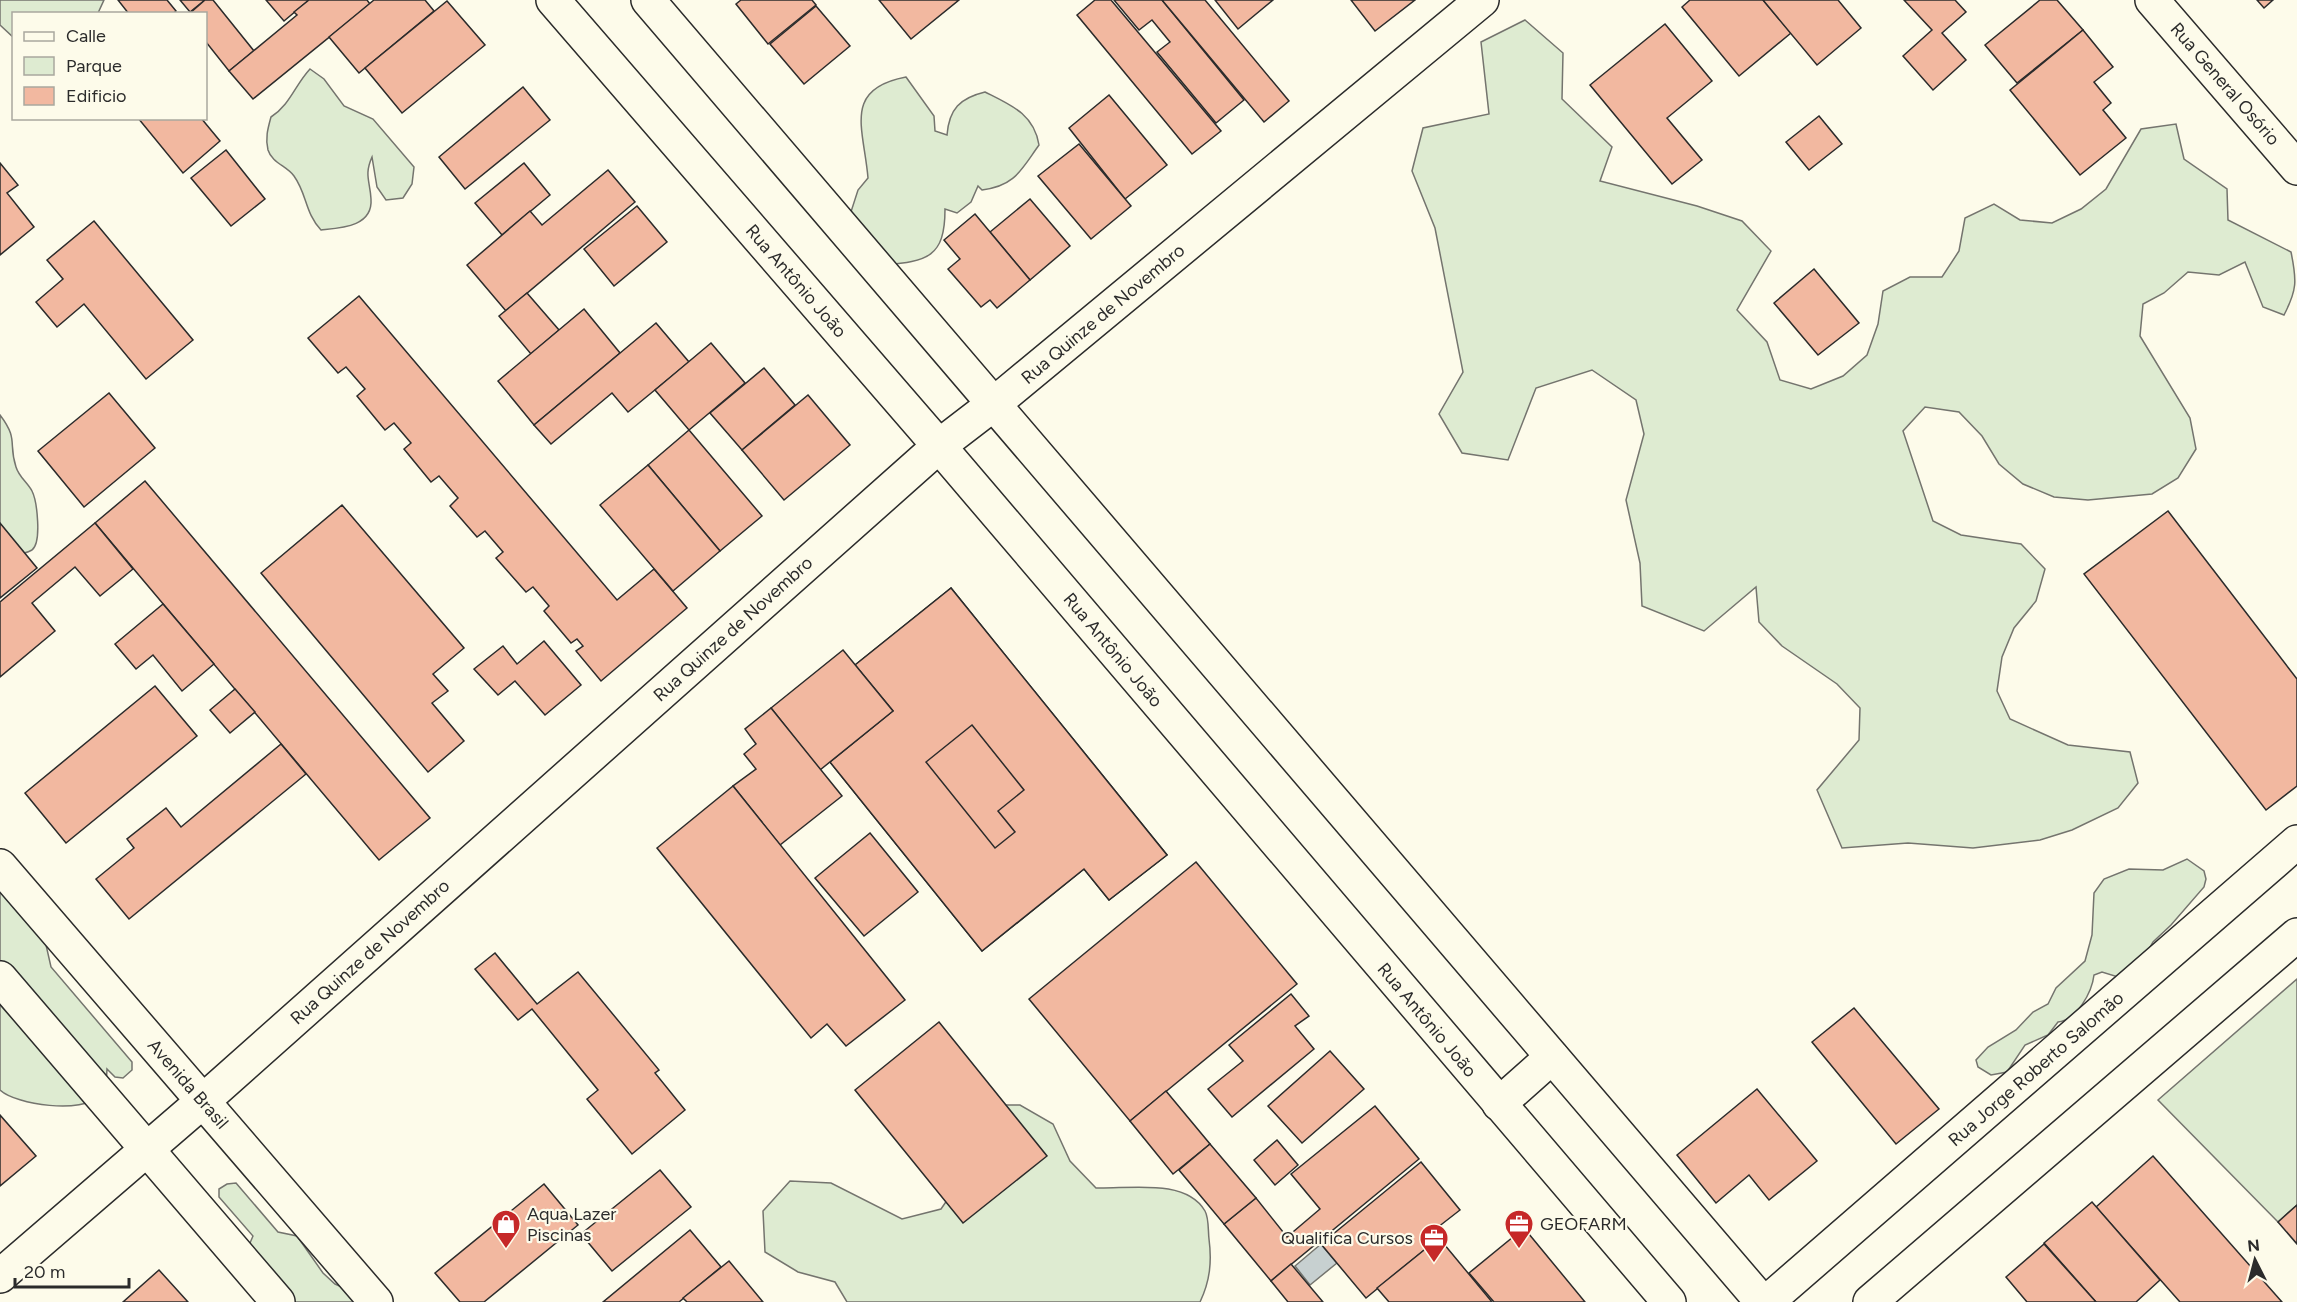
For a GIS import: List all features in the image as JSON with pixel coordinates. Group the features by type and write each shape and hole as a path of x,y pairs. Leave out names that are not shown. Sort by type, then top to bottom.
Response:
{"main road":[{"name":"Rua Antônio João","path":"553,0 939,446 1669,1302"},
{"path":"648,0 1552,1057 1764,1299"},
{"name":"Rua Quinze de Novembro","path":"0,1276 203,1101 939,446 995,403 1482,0"},
{"name":"Rua General Osório","path":"2152,0 2297,168"},
{"name":"Rua Jorge Roberto Salomão","path":"1764,1299 2297,842"},
{"name":"Avenida Brasil","path":"0,866 376,1302"},
{"path":"1870,1302 2297,935"},
{"path":"0,978 278,1302"},
{"path":"1498,1104 1552,1057"}],"green space":[{"path":"0,0 104,0 98,12 12,12 12,36 0,25"},
{"path":"1525,20 1563,53 1562,99 1612,147 1600,181 1697,206 1742,221 1771,251 1737,310 1767,342 1780,380 1811,389 1843,376 1867,355 1878,324 1883,291 1910,277 1942,277 1959,251 1965,218 1994,204 2020,220 2052,223 2081,209 2106,189 2141,129 2176,124 2184,159 2227,189 2228,220 2291,252 2295,285 2284,315 2263,307 2245,262 2219,275 2188,272 2164,293 2143,304 2140,336 2190,418 2196,449 2178,478 2152,494 2088,500 2054,497 2023,484 1999,464 1982,436 1959,412 1925,407 1903,431 1933,521 1961,535 2021,544 2045,569 2036,601 2014,628 2002,657 1997,691 2010,719 2068,745 2130,752 2138,783 2118,808 2072,830 2040,840 1973,848 1908,843 1842,848 1817,790 1859,740 1860,708 1837,684 1782,646 1759,622 1756,587 1704,631 1642,606 1640,563 1626,500 1644,434 1636,400 1592,370 1536,388 1508,460 1462,453 1439,414 1463,372 1435,228 1412,171 1423,128 1489,114 1481,42"},
{"path":"310,69 324,79 344,106 373,119 414,167 412,184 403,198 386,200 377,187 372,157 368,173 370,208 361,221 346,227 321,230 312,217 294,176 273,158 267,146 271,117 288,101"},
{"path":"906,77 934,116 935,131 947,135 950,118 957,106 985,92 1012,106 1027,118 1039,145 1022,169 1010,181 982,190 978,186 971,202 957,213 945,209 942,238 931,254 912,261 884,265 848,221 858,190 868,178 861,128 861,114 865,101 873,91 886,83"},
{"path":"0,415 11,436 17,471 34,496 38,530 32,550 0,558"},
{"path":"2187,859 2204,871 2206,879 2204,887 2153,942 2145,956 2118,977 2102,972 2094,975 2087,997 2077,1011 2058,1022 2048,1035 2025,1045 2007,1072 1991,1075 1978,1067 1976,1060 1988,1047 2016,1030 2033,1012 2048,1004 2056,988 2085,961 2092,935 2094,893 2104,879 2129,869 2163,870"},
{"path":"0,890 44,936 51,967 132,1062 132,1070 123,1078 115,1077 107,1069 103,1090 91,1102 65,1106 34,1103 20,1100 0,1090"},
{"path":"2297,979 2297,1205 2278,1222 2158,1100"},
{"path":"980,1105 1020,1105 1053,1124 1070,1161 1096,1188 1171,1189 1196,1201 1207,1217 1210,1256 1208,1279 1200,1302 847,1302 835,1282 798,1272 765,1252 763,1211 790,1181 831,1183 902,1219 941,1209 963,1177"},
{"path":"236,1183 278,1232 297,1236 323,1273 335,1284 377,1302 256,1302 248,1285 245,1269 246,1253 253,1236 219,1197 219,1189 227,1184"}],"shaded area":[{"path":"1321,1244 1337,1263 1310,1285 1295,1266"}],"building":[{"path":"118,0 167,0 176,11 175,12 127,12"},
{"path":"180,0 205,0 190,12"},
{"path":"205,0 213,0 254,51 229,71 207,43 207,12 191,12"},
{"path":"266,0 309,0 284,21"},
{"path":"309,0 367,0 370,4 253,99 229,71 297,15 294,12"},
{"path":"374,0 425,0 434,11 359,73 329,37"},
{"path":"741,0 812,0 816,5 768,44 736,4"},
{"path":"879,0 959,0 911,39"},
{"path":"1095,0 1111,0 1221,131 1192,154 1077,15"},
{"path":"1114,0 1162,0 1244,100 1216,123 1157,52 1170,42 1152,20 1139,30"},
{"path":"1162,0 1205,0 1289,101 1264,122"},
{"path":"1215,0 1273,0 1238,29"},
{"path":"1351,0 1415,0 1375,31"},
{"path":"1690,0 1763,0 1791,33 1739,76 1682,7"},
{"path":"1763,0 1838,0 1861,28 1817,65"},
{"path":"1904,0 1955,0 1966,12 1942,33 1966,60 1933,90 1903,56 1932,30"},
{"path":"2040,0 2057,0 2083,30 2017,83 1985,45"},
{"path":"2257,0 2273,0 2264,8"},
{"path":"447,1 485,45 402,113 365,68"},
{"path":"816,6 850,46 804,84 770,44"},
{"path":"1665,24 1712,81 1667,118 1702,160 1672,184 1590,85"},
{"path":"2083,30 2113,67 2094,82 2111,103 2103,110 2126,138 2080,175 2010,90"},
{"path":"523,87 550,120 465,189 439,157"},
{"path":"1109,95 1167,165 1125,199 1069,128"},
{"path":"1819,116 1842,144 1809,170 1786,142"},
{"path":"140,120 203,120 220,141 183,173"},
{"path":"1079,144 1131,206 1091,239 1038,176"},
{"path":"226,150 265,199 231,226 191,178"},
{"path":"0,163 18,185 7,193 34,227 0,255"},
{"path":"524,163 550,195 502,235 475,203"},
{"path":"608,170 635,202 506,311 467,265 530,211 542,225"},
{"path":"1030,199 1070,246 1030,280 990,232"},
{"path":"637,206 667,242 614,286 584,249"},
{"path":"975,214 1030,280 997,308 990,300 981,307 948,269 960,259 944,240"},
{"path":"94,221 193,340 146,379 84,304 57,327 36,302 63,279 47,260"},
{"path":"1814,269 1859,323 1818,355 1774,303"},
{"path":"527,293 559,330 531,354 499,316"},
{"path":"359,296 617,600 654,569 687,608 601,681 576,651 583,646 577,639 571,643 544,611 549,606 533,587 526,592 496,558 503,552 485,531 477,537 450,506 458,498 439,476 431,482 404,449 411,443 394,423 385,430 357,396 365,389 346,367 338,373 308,338"},
{"path":"584,309 620,353 534,425 498,381"},
{"path":"656,323 689,362 628,412 612,393 551,444 534,425"},
{"path":"711,343 745,383 689,430 655,390"},
{"path":"764,368 795,405 742,450 710,413"},
{"path":"109,393 155,448 84,507 38,451"},
{"path":"808,395 850,445 784,500 742,450"},
{"path":"689,430 762,516 720,551 648,465"},
{"path":"648,465 720,551 673,591 600,505"},
{"path":"145,481 430,818 379,860 95,523"},
{"path":"342,505 464,648 433,674 448,691 432,703 464,741 428,772 261,573"},
{"path":"2168,511 2297,679 2297,786 2266,810 2084,574"},
{"path":"0,523 37,568 0,598"},
{"path":"95,523 133,569 100,596 75,567 32,603 55,631 0,677 0,602"},
{"path":"951,588 1167,855 1109,900 1084,869 982,951 830,762 893,711 855,665","holes":["972,725 1024,790 998,811 1015,832 995,848 926,762"]},
{"path":"951,588 1167,855 1109,900 1084,869 982,951 830,762 893,711 855,665"},
{"path":"163,604 214,664 182,691 153,655 136,669 115,644"},
{"path":"544,641 581,685 545,715 515,681 498,695 474,669 503,646 517,664"},
{"path":"843,650 893,711 820,770 771,708"},
{"path":"155,686 197,736 66,843 25,793"},
{"path":"235,689 255,712 230,733 210,710"},
{"path":"771,708 842,796 780,845 733,786 756,769 744,754 756,744 745,729"},
{"path":"972,725 1024,790 998,811 1015,832 995,848 926,762"},
{"path":"281,744 306,774 129,919 96,879 134,848 127,839 166,808 181,827"},
{"path":"733,786 905,1000 846,1046 827,1024 811,1038 657,848"},
{"path":"870,833 918,892 864,936 815,878"},
{"path":"1196,862 1297,984 1130,1121 1029,999"},
{"path":"495,953 537,1004 578,972 659,1070 655,1073 685,1110 632,1154 587,1099 598,1090 532,1009 518,1020 475,969"},
{"path":"1291,994 1309,1016 1295,1026 1314,1049 1232,1117 1208,1089 1243,1061 1229,1045"},
{"path":"1854,1008 1939,1109 1896,1144 1812,1042"},
{"path":"939,1022 1047,1156 963,1223 855,1090"},
{"path":"1330,1051 1364,1089 1302,1143 1268,1106"},
{"path":"1757,1089 1817,1161 1769,1200 1749,1175 1716,1203 1677,1155"},
{"path":"1166,1091 1210,1144 1173,1174 1130,1121"},
{"path":"1375,1106 1419,1159 1271,1281 1224,1224 1256,1198 1287,1237 1320,1209 1291,1174"},
{"path":"0,1115 36,1156 0,1186"},
{"path":"1277,1140 1298,1165 1275,1185 1254,1160"},
{"path":"1210,1144 1256,1198 1224,1224 1179,1170"},
{"path":"2153,1156 2282,1302 2180,1302 2096,1207"},
{"path":"1421,1162 1460,1210 1433,1231 1439,1238 1366,1298 1321,1244"},
{"path":"660,1170 691,1207 612,1271 581,1234"},
{"name":"Aqua Lazer Piscinas","path":"544,1184 578,1225 484,1302 460,1302 435,1273"},
{"path":"2092,1202 2160,1280 2136,1302 2096,1302 2044,1243"},
{"path":"2297,1205 2297,1244 2278,1222"},
{"name":"GEOFARM","path":"1524,1228 1585,1302 1494,1302 1469,1273"},
{"path":"690,1230 721,1267 679,1302 603,1302"},
{"name":"Qualifica Cursos","path":"1439,1238 1492,1302 1389,1302 1377,1288"},
{"path":"2044,1244 2096,1302 2027,1302 2006,1277"},
{"path":"729,1261 763,1302 687,1302 683,1298"},
{"path":"1291,1264 1323,1302 1288,1302 1271,1281"},
{"path":"159,1270 188,1302 123,1302"}],"place":[{"name":"Aqua Lazer Piscinas","path":"506,1250"},
{"name":"GEOFARM","path":"1519,1250"},
{"name":"Qualifica Cursos","path":"1434,1264"}]}
